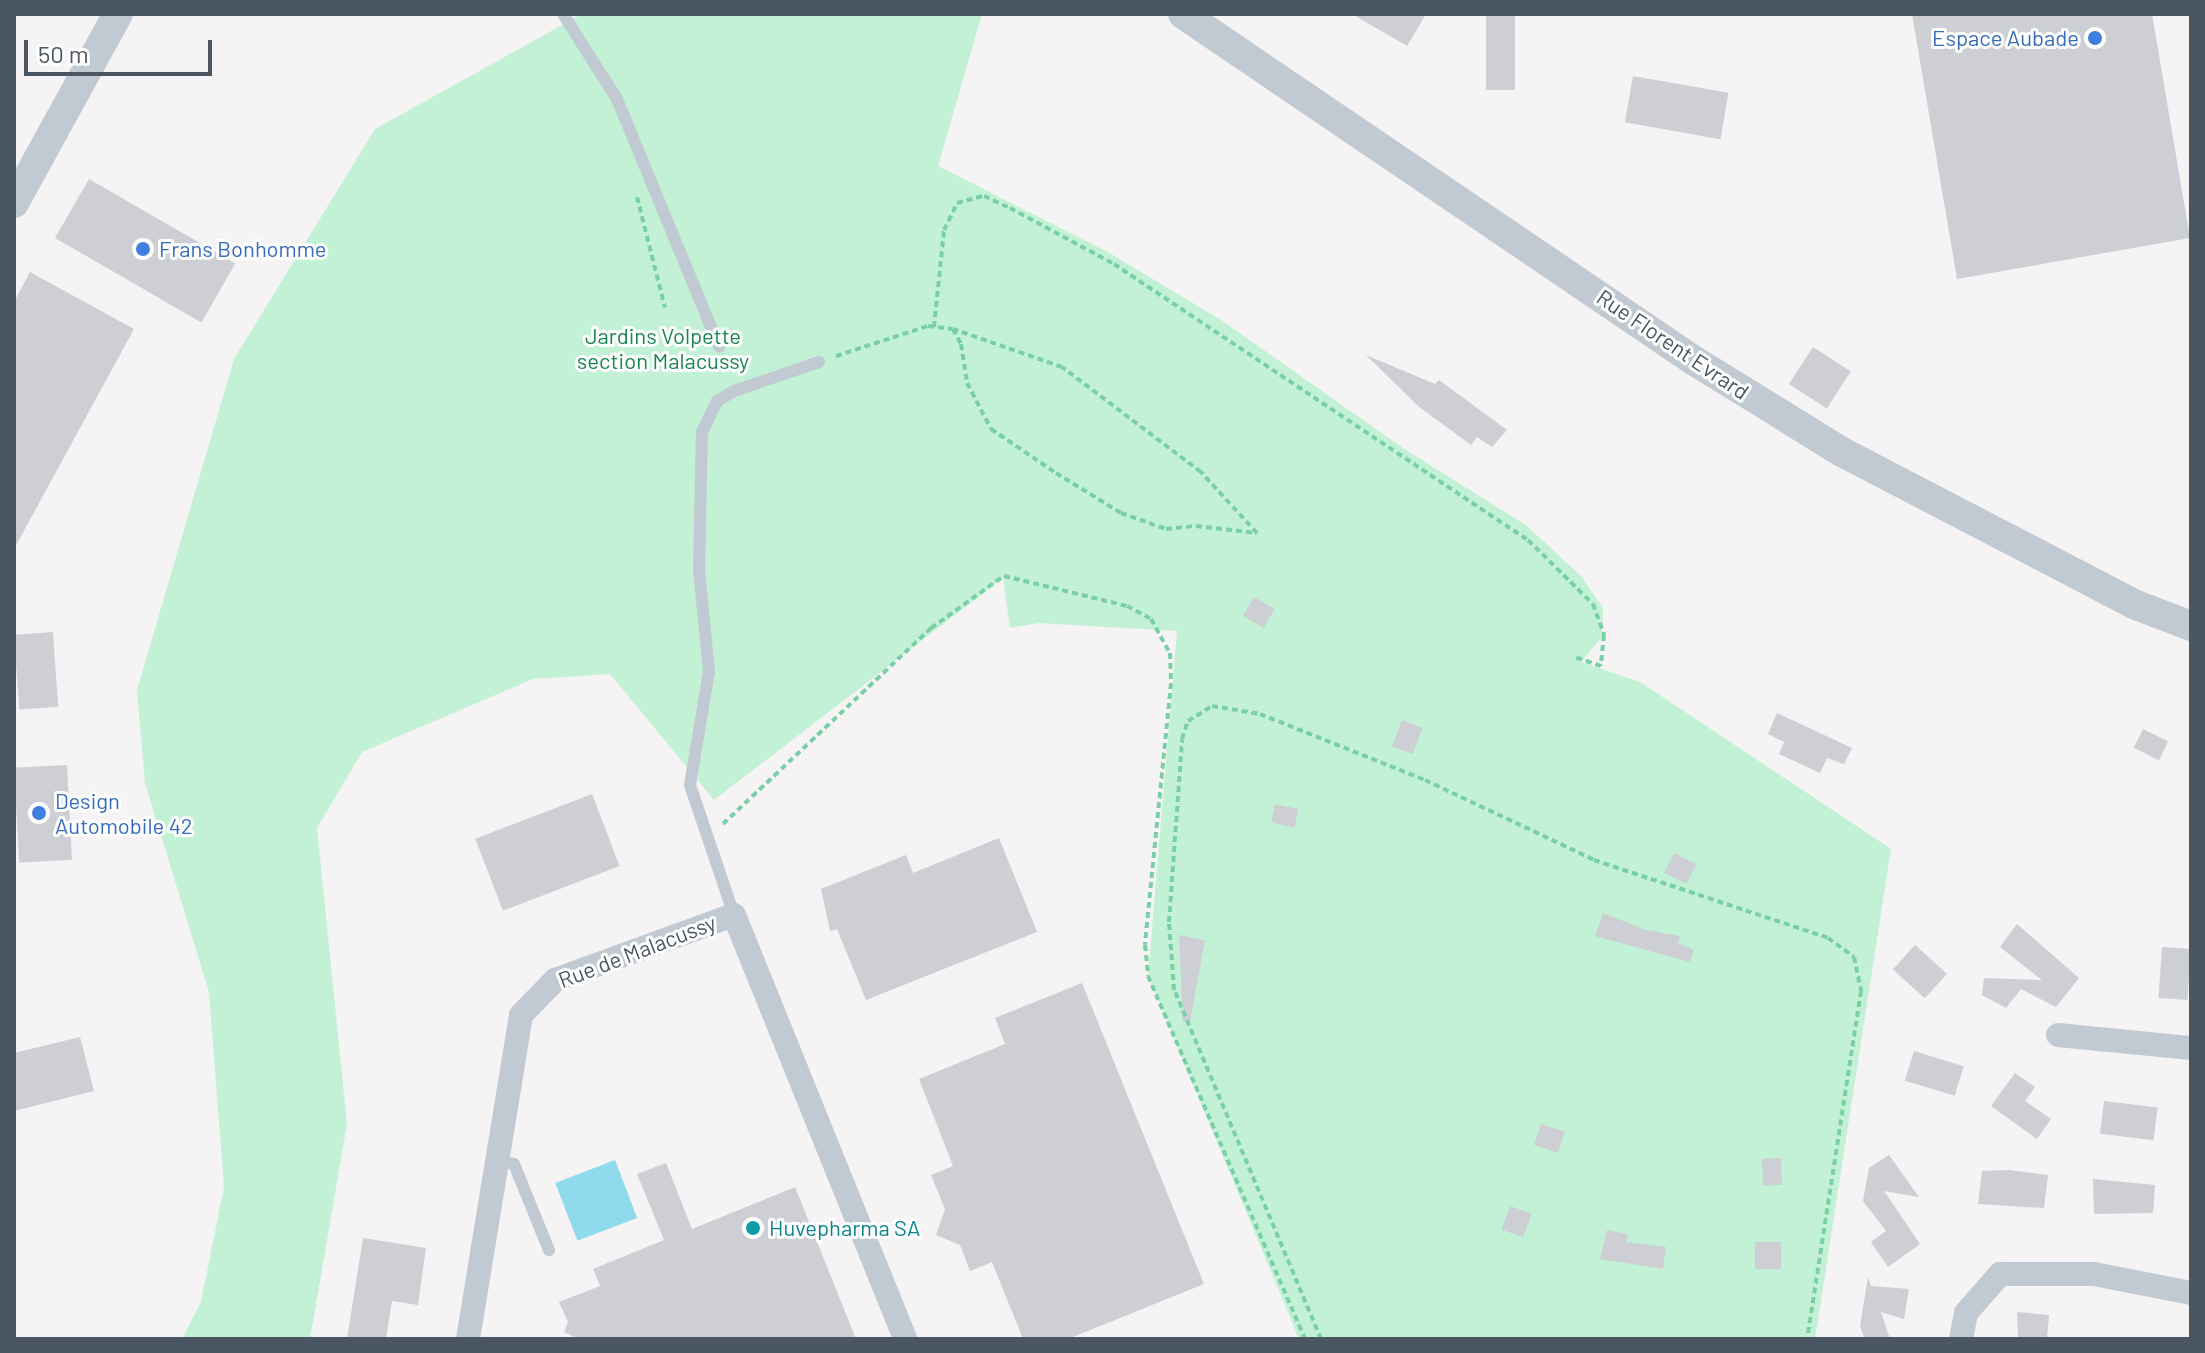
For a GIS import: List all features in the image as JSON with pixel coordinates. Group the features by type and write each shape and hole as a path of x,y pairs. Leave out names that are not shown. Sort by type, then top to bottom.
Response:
{"street":[{"path":"14,203 118,14"},
{"name":"Rue Florent Evrard","path":"1183,14 1693,360 1842,452 2136,605 2191,626"},
{"name":"Rue de Malacussy","path":"468,1339 515,1031 536,995 555,980 734,915 905,1339"},
{"path":"2058,1035 2191,1048"},
{"path":"1961,1339 1966,1313 2000,1274 2094,1274 2191,1293"}],"lane":[{"path":"563,14 617,99 719,347"},
{"path":"734,915 690,785 709,672 699,570 702,432 717,401 734,391 819,362"},
{"path":"496,1161 514,1164 549,1250"}],"path":[{"path":"636,189 665,308"},
{"path":"934,327 944,230 957,203 984,196 1010,208 1114,264 1528,540 1593,604 1604,635 1601,666 1575,657"},
{"path":"819,362 934,327 953,329 1062,367 1201,472 1257,533 1196,526 1166,529 1121,513 1056,473 991,429 967,383 953,329"},
{"path":"706,839 931,628 1004,576 1127,606 1151,619 1170,653 1171,683 1145,945 1148,976 1305,1339"},
{"path":"1321,1339 1174,990 1169,922 1182,739 1188,721 1212,706 1260,714 1425,780 1594,860 1828,938 1854,957 1861,991 1807,1339"}],"green space":[{"name":"Jardins Volpette section Malacussy","path":"582,14 982,14 938,166 1106,251 1221,320 1403,448 1527,526 1582,577 1603,608 1602,637 1581,662 1640,682 1891,849 1815,1339 1299,1339 1148,976 1177,631 1038,623 1010,628 1003,578 714,800 610,674 533,679 362,752 317,828 347,1124 310,1339 182,1339 201,1302 224,1187 209,992 145,783 137,690 234,359 375,129"}],"water":[{"path":"615,1160 637,1218 577,1241 555,1183"}],"building":[{"path":"1352,14 1426,14 1407,46"},
{"path":"1486,14 1515,14 1515,90 1486,90"},
{"path":"1912,14 2152,14 2190,238 1957,279"},
{"path":"1633,76 1729,93 1720,139 1625,122"},
{"path":"89,179 235,264 201,322 55,238"},
{"path":"30,272 134,329 14,549 14,302"},
{"path":"1813,347 1851,372 1827,408 1789,384"},
{"path":"1366,355 1435,384 1439,380 1507,430 1492,447 1477,437 1471,445 1418,406"},
{"path":"1254,597 1275,609 1264,628 1243,616"},
{"path":"53,632 58,707 19,710 14,635"},
{"path":"1777,713 1852,748 1844,764 1827,758 1820,773 1779,754 1784,742 1768,734"},
{"path":"1402,720 1423,728 1413,754 1392,746"},
{"path":"2143,729 2168,741 2159,760 2134,748"},
{"path":"67,765 72,860 19,863 14,768"},
{"path":"592,794 620,866 503,911 475,839"},
{"path":"1275,804 1298,809 1295,828 1271,823"},
{"path":"999,838 1037,932 866,1000 837,929 830,931 821,889 906,855 913,873"},
{"path":"1674,853 1696,864 1686,884 1664,873"},
{"path":"1603,913 1646,930 1680,936 1678,943 1694,950 1690,962 1595,936"},
{"path":"2017,924 2079,978 2056,1007 2021,989 2006,1008 1982,995 1984,978 2042,980 2000,947"},
{"path":"1179,935 1205,940 1190,1022 1183,1022"},
{"path":"1915,945 1947,974 1925,998 1893,970"},
{"path":"2162,947 2191,949 2187,1000 2158,998"},
{"path":"1082,983 1204,1284 1068,1339 1023,1339 992,1262 970,1271 960,1245 936,1235 945,1209 931,1175 953,1166 919,1079 1005,1044 995,1018"},
{"path":"80,1037 94,1091 14,1111 14,1053"},
{"path":"1914,1051 1964,1066 1955,1096 1905,1081"},
{"path":"2015,1073 2035,1087 2025,1101 2051,1119 2037,1139 1991,1106"},
{"path":"2104,1101 2158,1108 2154,1140 2100,1134"},
{"path":"1541,1124 1565,1132 1558,1153 1534,1145"},
{"path":"1889,1155 1919,1197 1884,1191 1920,1244 1888,1267 1871,1242 1886,1231 1863,1201 1869,1168"},
{"path":"1781,1158 1782,1185 1763,1186 1762,1159"},
{"name":"Huvepharma SA","path":"666,1163 692,1229 795,1187 856,1339 578,1339 564,1332 568,1322 559,1302 600,1286 593,1269 664,1240 637,1174"},
{"path":"2009,1170 2048,1175 2044,1208 1978,1204 1982,1171"},
{"path":"2093,1179 2155,1185 2153,1213 2094,1214"},
{"path":"1510,1206 1532,1214 1523,1237 1501,1229"},
{"path":"1607,1230 1628,1234 1626,1242 1666,1247 1663,1269 1600,1259"},
{"path":"363,1238 426,1248 418,1305 392,1301 386,1339 347,1339"},
{"path":"1755,1242 1781,1242 1781,1269 1755,1269"},
{"path":"1868,1277 1871,1286 1909,1289 1904,1319 1881,1312 1890,1339 1865,1339 1860,1326"},
{"path":"2017,1312 2049,1315 2047,1339 2018,1339"}],"place":[{"name":"Espace Aubade","path":"2095,38"},
{"name":"Frans Bonhomme","path":"143,249"},
{"name":"Design Automobile 42","path":"39,813"},
{"name":"Huvepharma SA","path":"753,1228"}]}
